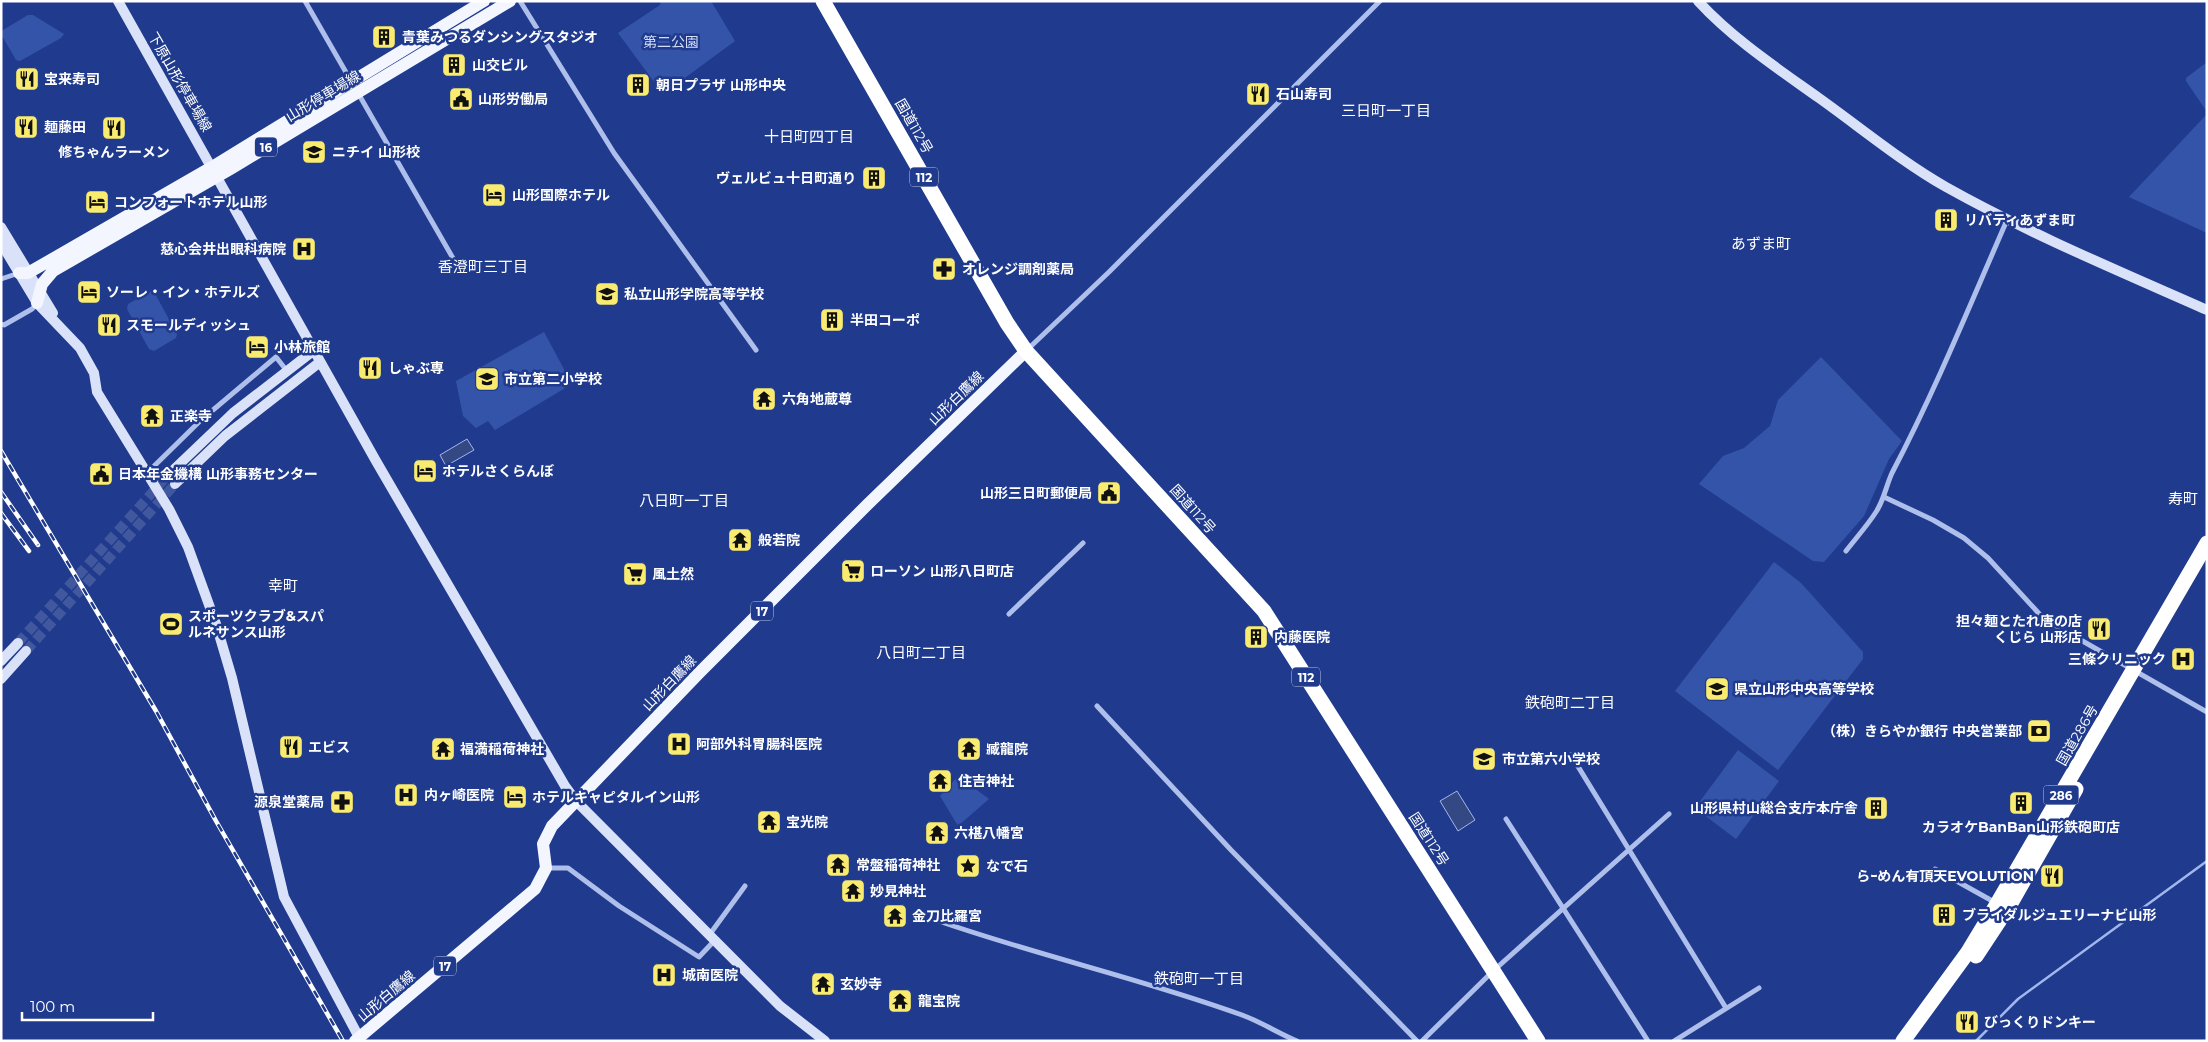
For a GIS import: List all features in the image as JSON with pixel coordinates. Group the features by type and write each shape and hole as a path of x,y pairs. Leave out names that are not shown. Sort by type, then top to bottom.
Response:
{"highway":[{"name":"国道112号","path":"823,1 1007,323 1026,351 1264,611 1429,868 1492,972 1538,1041"},
{"name":"国道286号","path":"1915,1041 1986,942 2004,904 2138,672 2207,543"},
{"name":"国道286号","path":"2138,672 2207,563"},
{"name":"国道286号","path":"1903,1041 2004,904"}],"main road":[{"name":"山形停車場線","path":"355,87 484,1"},
{"name":"山形停車場線","path":"39,299 42,284 53,271 355,87 510,1"},
{"name":"山形停車場線","path":"23,273 215,171"},
{"name":"山形白鷹線","path":"358,1040 535,890 546,868 545,837 552,826 694,678 867,505 1026,351"}],"street":[{"name":"下原山形停車場線","path":"118,1 376,461 565,786 576,801 780,1006 825,1041"},
{"path":"305,1 454,260"},
{"path":"520,1 614,153 756,350"},
{"path":"1026,351 1110,272 1380,1"},
{"path":"1698,1 1724,27 1764,59 1912,166 2008,220 2207,310"},
{"path":"1846,551 1876,512 1884,497 1891,476 1911,440 2008,220"},
{"path":"1,227 23,273"},
{"path":"1,244 23,273 39,299 67,335 80,348 94,373 97,392 170,509 188,548 216,624 232,678 284,897 358,1040"},
{"path":"1,279 23,273"},
{"path":"1,324 4,326 32,309 39,299"},
{"path":"167,476 233,412 313,350"},
{"path":"147,473 200,421 276,357 286,371"},
{"path":"175,484 225,436 320,362"},
{"path":"1884,497 1964,538 1988,558 2044,619 2207,712"},
{"path":"1009,614 1083,543"},
{"path":"1,661 18,643"},
{"path":"1,679 26,651"},
{"path":"1097,706 1230,850 1417,1041"},
{"path":"1571,755 1726,1008"},
{"path":"1422,1041 1492,972 1630,851 1669,814"},
{"path":"1506,819 1648,1041"},
{"path":"546,868 568,868 619,906 699,957 744,886"},
{"path":"1935,869 2004,904"},
{"path":"933,919 996,941 1125,977 1244,1015 1297,1041"},
{"path":"1674,1041 1759,988"}],"green space":[{"name":"第二公園","path":"661,1 711,1 735,41 663,94 618,33 660,5"},
{"path":"28,15 33,15 64,34 61,38 20,61 16,60 1,34 3,30"},
{"path":"2207,62 2207,112 2186,81 2186,78"},
{"path":"2207,114 2207,233 2129,197"},
{"path":"153,290 177,334 176,338 154,351 149,349 127,309 128,304"},
{"path":"544,332 572,384 495,430 488,421 476,428 463,416 456,381"},
{"path":"1821,357 1902,441 1889,459 1864,516 1824,562 1813,561 1699,484 1723,456 1744,448 1770,426 1778,400"},
{"path":"1774,562 1801,583 1863,652 1863,659 1778,770 1675,691"},
{"path":"1738,750 1779,781 1736,839 1695,808"},
{"path":"958,776 989,799 958,826 940,796"}],"shaded area":[{"path":"467,439 474,450 446,466 440,455"},
{"path":"1457,791 1475,820 1458,831 1440,801"}],"waterway":[{"path":"1976,1041 2018,999 2207,861"}],"tunnel":[{"path":"18,643 167,476"},
{"path":"26,651 175,484"}],"railway":[{"path":"1,451 156,711 216,821 343,1041"},
{"path":"1,492 38,545"},
{"path":"1,513 29,551"}],"place":[{"name":"青葉みつるダンシングスタジオ","path":"384,37"},
{"name":"山交ビル","path":"454,65"},
{"name":"宝来寿司","path":"27,79"},
{"name":"朝日プラザ 山形中央","path":"638,85"},
{"name":"石山寿司","path":"1258,94"},
{"name":"山形労働局","path":"461,99"},
{"name":"麺藤田","path":"26,127"},
{"name":"修ちゃんラーメン","path":"114,128"},
{"name":"ニチイ 山形校","path":"314,152"},
{"name":"ヴェルビュ十日町通り","path":"874,178"},
{"name":"山形国際ホテル","path":"494,195"},
{"name":"コンフォートホテル山形","path":"97,202"},
{"name":"リバティあずま町","path":"1946,220"},
{"name":"慈心会井出眼科病院","path":"304,249"},
{"name":"オレンジ調剤薬局","path":"944,269"},
{"name":"ソーレ・イン・ホテルズ","path":"89,292"},
{"name":"私立山形学院高等学校","path":"607,294"},
{"name":"半田コーポ","path":"832,320"},
{"name":"スモールディッシュ","path":"109,325"},
{"name":"小林旅館","path":"257,347"},
{"name":"しゃぶ専","path":"370,368"},
{"name":"市立第二小学校","path":"487,379"},
{"name":"六角地蔵尊","path":"764,399"},
{"name":"正楽寺","path":"152,416"},
{"name":"ホテルさくらんぼ","path":"425,471"},
{"name":"日本年金機構 山形事務センター","path":"101,474"},
{"name":"山形三日町郵便局","path":"1109,493"},
{"name":"般若院","path":"740,540"},
{"name":"ローソン 山形八日町店","path":"853,571"},
{"name":"風土然","path":"635,574"},
{"name":"スポーツクラブ&スパ ルネサンス山形","path":"171,624"},
{"name":"担々麺とたれ唐の店 くじら 山形店","path":"2099,629"},
{"name":"内藤医院","path":"1256,637"},
{"name":"三條クリニック","path":"2183,659"},
{"name":"県立山形中央高等学校","path":"1717,689"},
{"name":"（株）きらやか銀行 中央営業部","path":"2039,731"},
{"name":"阿部外科胃腸科医院","path":"679,744"},
{"name":"エビス","path":"291,747"},
{"name":"福満稲荷神社","path":"443,749"},
{"name":"臧龍院","path":"969,749"},
{"name":"市立第六小学校","path":"1484,759"},
{"name":"住吉神社","path":"940,781"},
{"name":"内ヶ崎医院","path":"406,795"},
{"name":"ホテルキャピタルイン山形","path":"515,797"},
{"name":"源泉堂薬局","path":"342,802"},
{"name":"カラオケBanBan山形鉄砲町店","path":"2021,803"},
{"name":"山形県村山総合支庁本庁舎","path":"1876,808"},
{"name":"宝光院","path":"769,822"},
{"name":"六椹八幡宮","path":"937,833"},
{"name":"常盤稲荷神社","path":"838,865"},
{"name":"なで石","path":"968,866"},
{"name":"らｰめん有頂天EVOLUTION","path":"2052,876"},
{"name":"妙見神社","path":"853,891"},
{"name":"ブライダルジュエリーナビ山形","path":"1944,915"},
{"name":"金刀比羅宮","path":"895,916"},
{"name":"城南医院","path":"664,975"},
{"name":"玄妙寺","path":"823,984"},
{"name":"龍宝院","path":"900,1001"},
{"name":"びっくりドンキー","path":"1967,1022"}],"district":[{"name":"三日町一丁目","path":"1386,110"},
{"name":"十日町四丁目","path":"809,136"},
{"name":"あずま町","path":"1761,243"},
{"name":"香澄町三丁目","path":"483,266"},
{"name":"寿町","path":"2183,498"},
{"name":"八日町一丁目","path":"684,500"},
{"name":"幸町","path":"283,585"},
{"name":"八日町二丁目","path":"921,652"},
{"name":"鉄砲町二丁目","path":"1570,702"},
{"name":"鉄砲町一丁目","path":"1199,978"}]}
